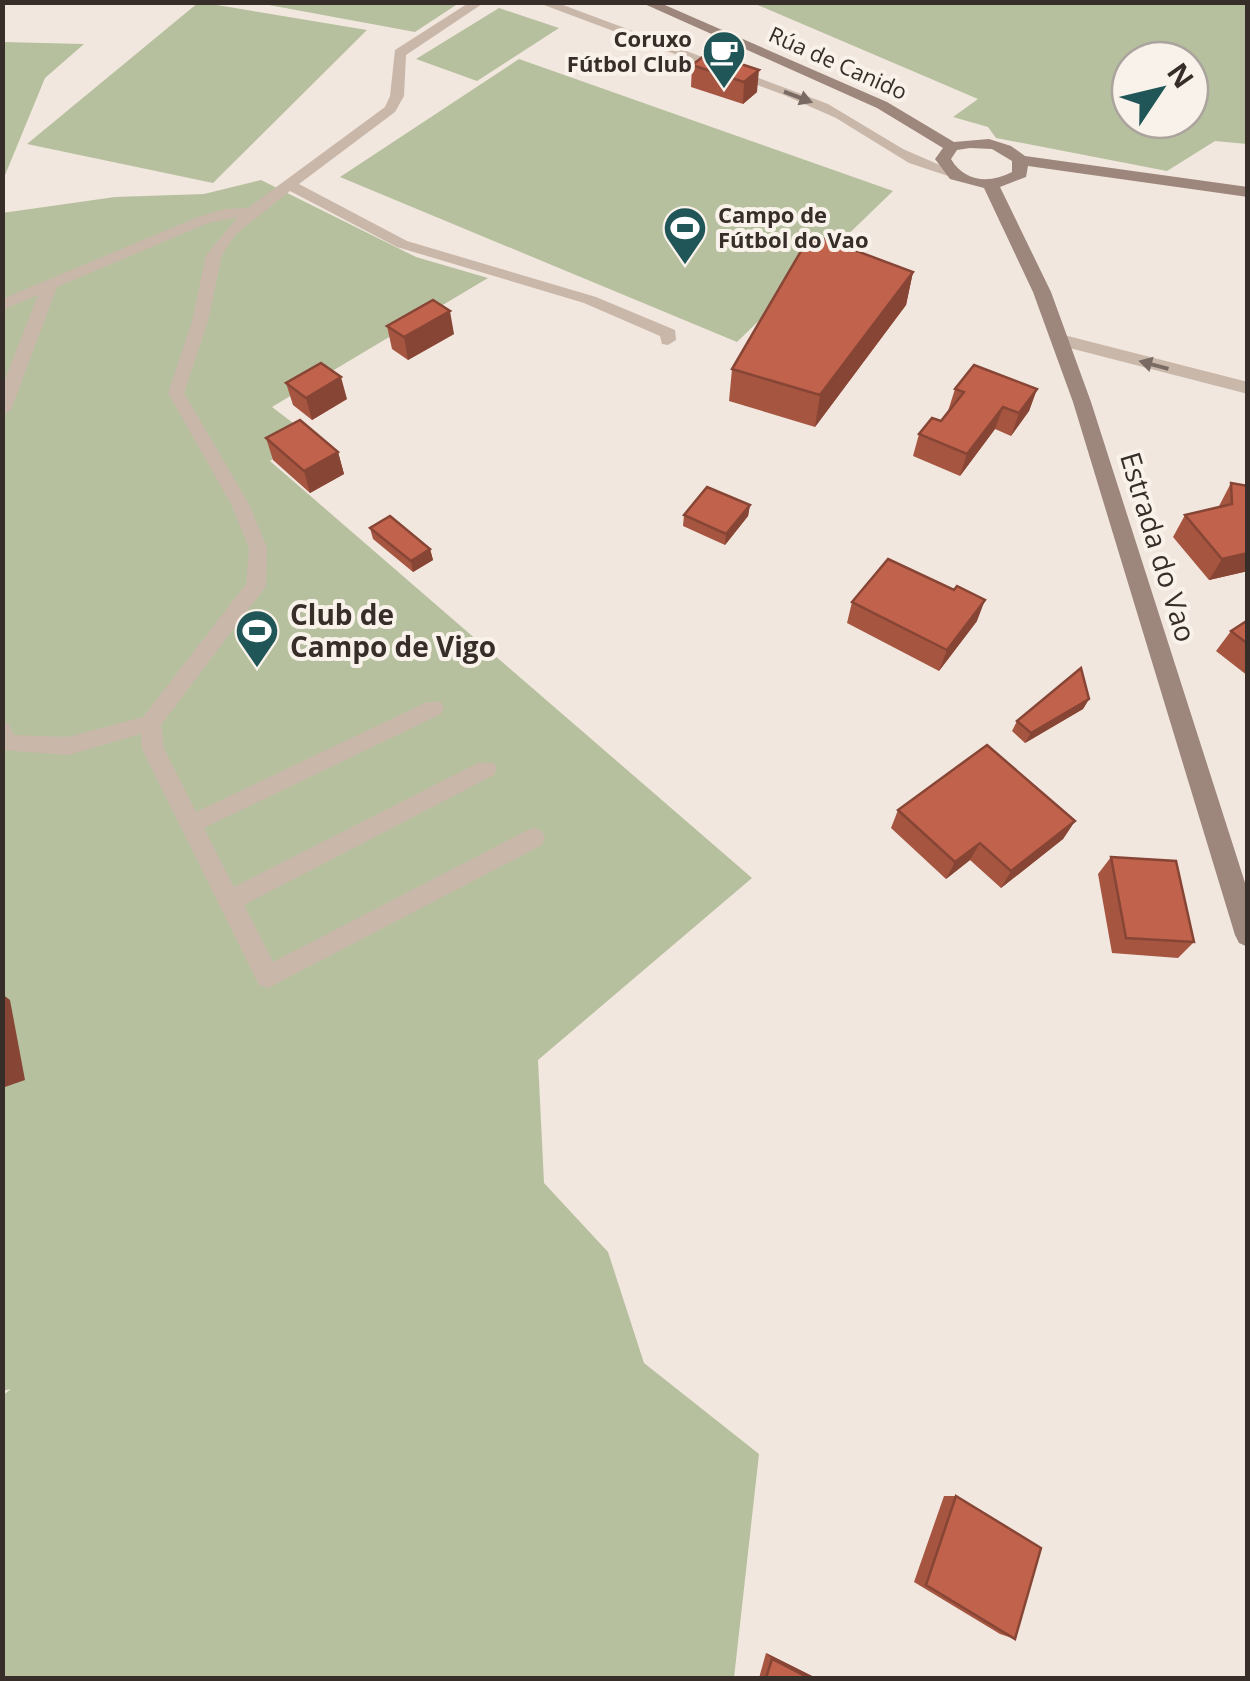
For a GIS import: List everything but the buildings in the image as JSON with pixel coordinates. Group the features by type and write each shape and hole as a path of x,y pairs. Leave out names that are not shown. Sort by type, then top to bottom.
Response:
{"main road":[{"name":"Rúa de Canido","path":"646,2 882,105 952,146 987,143 1008,149 1020,160 1248,192"},
{"path":"952,146 942,159 951,173 990,184 1020,174 1020,160"},
{"name":"Estrada do Vao","path":"990,184 1042,292 1060,340 1248,935"}],"street":[{"path":"1060,340 1248,388"}],"lane":[{"path":"2,730 6,742 68,746 150,723 256,586 258,548 246,519 176,393 200,320 214,255 231,231 252,212 390,109 397,96 400,53 480,2"},
{"path":"542,2 648,38 826,108 910,162 951,173"},
{"path":"288,184 402,244 590,300 669,334 668,340"},
{"path":"2,305 203,220 252,212"},
{"path":"2,410 50,285"},
{"path":"192,824 434,708"},
{"path":"150,723 153,748 268,978 534,838"},
{"path":"229,901 486,769"}],"green space":[{"path":"199,2 367,30 213,183 27,144"},
{"path":"258,3 459,3 415,32"},
{"path":"753,3 1247,3 1247,144 1215,141 1167,171 996,138 988,127 953,117 978,99"},
{"path":"499,8 559,28 477,81 416,59"},
{"path":"3,42 84,44 45,78 3,180"},
{"name":"Campo de Fútbol do Vao","path":"519,59 893,191 737,342 340,177"},
{"name":"Club de Campo de Vigo","path":"261,180 416,257 488,278 272,407 309,435 270,461 752,878 538,1060 544,1183 608,1252 644,1363 759,1454 734,1678 3,1678 2,1396 11,1389 3,1391 2,213 115,197 204,194"}],"place":[{"name":"Coruxo Fútbol Club","path":"724,90"},
{"name":"Campo de Fútbol do Vao","path":"685,266"},
{"name":"Club de Campo de Vigo","path":"257,669"}]}
